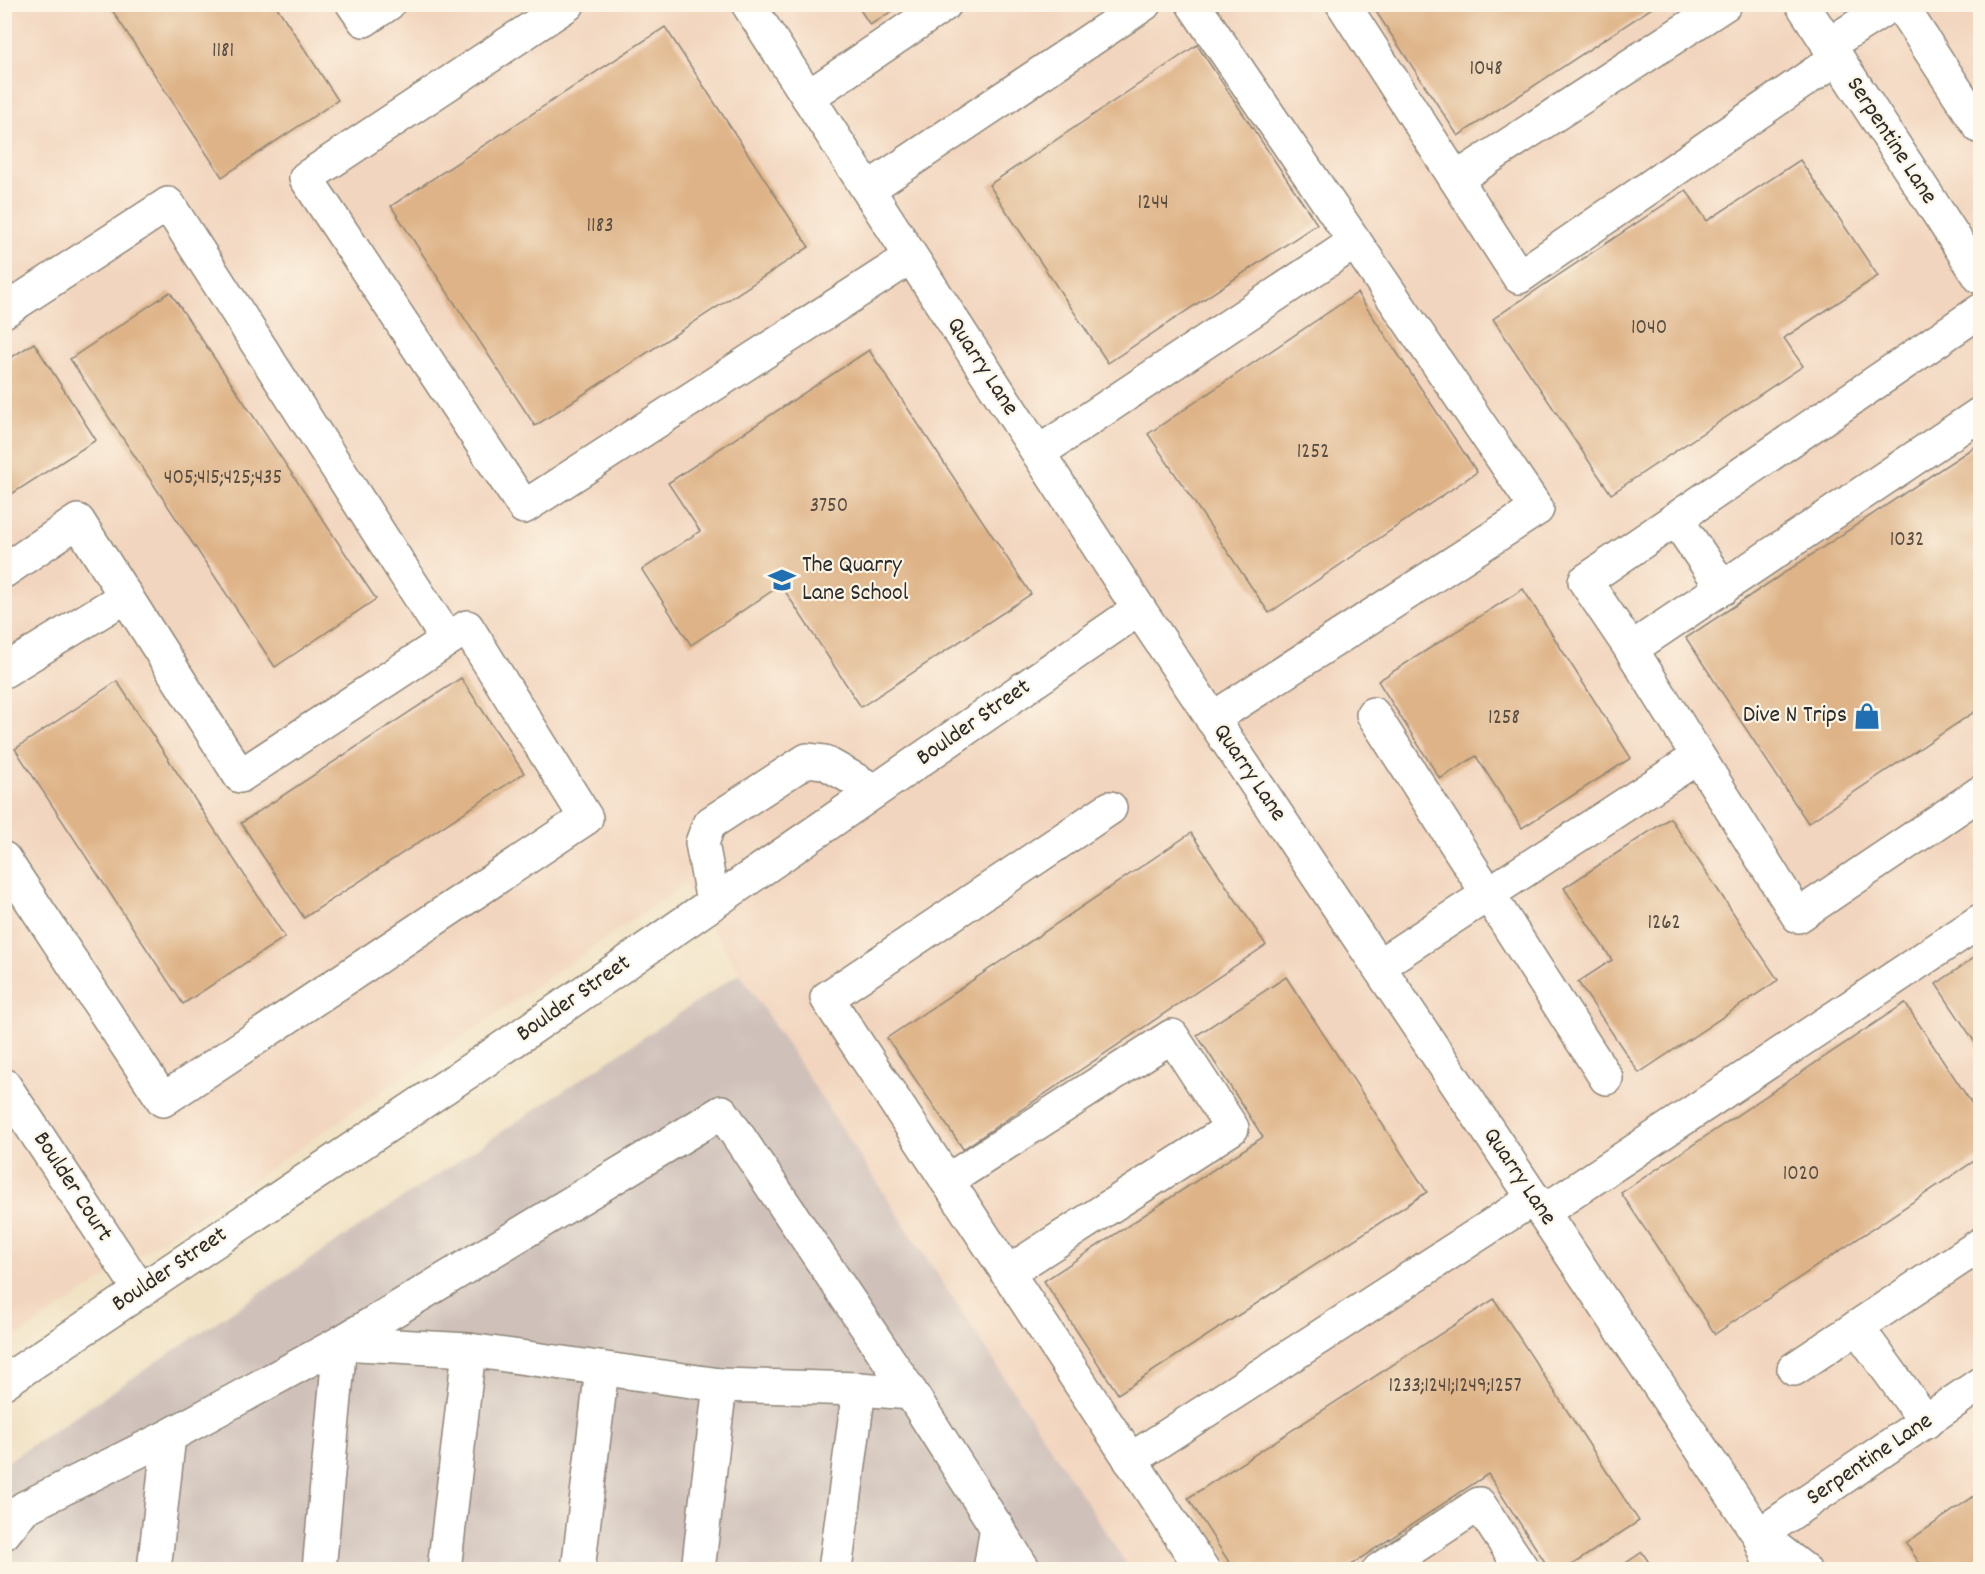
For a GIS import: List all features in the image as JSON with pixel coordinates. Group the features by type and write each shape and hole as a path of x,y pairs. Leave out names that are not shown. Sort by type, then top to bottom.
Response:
{"street":[{"path":"353,4 364,20 388,4"},
{"path":"568,4 306,178 524,507 911,257"},
{"name":"Quarry Lane","path":"748,4 1139,609 1760,1535 1772,1569"},
{"path":"808,97 945,4"},
{"path":"868,189 1144,4"},
{"path":"1193,4 1537,509 1212,719"},
{"path":"1343,4 1519,277 1833,52 1892,4"},
{"path":"1456,179 1725,4"},
{"name":"Serpentine Lane","path":"1802,4 1980,277"},
{"path":"1900,4 1980,127"},
{"path":"4,311 168,204 447,639"},
{"path":"1038,453 1355,242"},
{"path":"1980,311 1585,581 1798,916 1980,794"},
{"path":"1631,650 1980,414"},
{"path":"1676,519 1723,588"},
{"path":"4,571 78,521 240,776 467,627 586,818 163,1100 4,859"},
{"path":"4,671 126,596"},
{"name":"Boulder Street","path":"4,1382 484,1061 1139,609"},
{"path":"1373,714 1606,1078"},
{"path":"1377,966 1698,757"},
{"path":"713,902 702,843 709,824 807,760 824,762 875,791"},
{"path":"1110,808 827,998 1203,1569"},
{"path":"1130,1460 1538,1205 1980,921"},
{"path":"947,1181 1172,1036 1232,1128 1007,1273"},
{"name":"Boulder Court","path":"4,1084 140,1290"},
{"path":"4,1533 24,1508 169,1436 340,1343 722,1112 910,1393 1024,1569"},
{"path":"1794,1369 1980,1245"},
{"path":"1857,1326 1926,1422"},
{"path":"340,1343 469,1350 720,1385 859,1389 910,1393"},
{"path":"319,1569 340,1343"},
{"path":"444,1569 469,1350"},
{"path":"578,1569 602,1369"},
{"name":"Serpentine Lane","path":"1760,1535 1980,1384"},
{"path":"698,1569 720,1385"},
{"path":"835,1569 859,1389"},
{"path":"154,1569 169,1436"},
{"path":"1379,1569 1479,1504 1523,1569"},
{"path":"990,1569 997,1526"},
{"name":"Quarry Lane","path":"1760,1535 1804,1569"}],"shaded area":[{"path":"5,5 1980,5 1980,1569 1128,1569 740,973 685,884 237,1191 5,1344"},
{"path":"740,973 1130,1569 5,1570 5,1463"}],"building":[{"path":"108,4 275,4 338,100 222,177"},
{"path":"1371,4 1658,4 1458,136"},
{"path":"857,5 902,5 870,25"},
{"path":"665,27 809,247 535,426 391,206"},
{"path":"1197,45 1317,224 1108,363 989,185"},
{"path":"1800,160 1878,276 1784,338 1803,366 1611,494 1493,319 1686,190 1707,221"},
{"path":"170,292 376,599 275,667 70,359"},
{"path":"1357,293 1477,472 1269,613 1148,434"},
{"path":"34,343 96,440 4,499 4,362"},
{"path":"869,350 1031,594 861,707 781,585 691,645 642,570 700,531 668,483"},
{"path":"1980,443 1980,708 1808,823 1686,638"},
{"path":"1523,589 1631,758 1522,828 1476,756 1440,779 1378,681"},
{"path":"461,678 524,773 304,918 241,823"},
{"path":"117,681 285,937 183,1004 15,749"},
{"path":"1670,818 1778,980 1639,1073 1578,982 1612,960 1564,888"},
{"path":"1191,833 1266,945 963,1149 887,1038"},
{"path":"1980,954 1980,1050 1936,984"},
{"path":"1286,977 1427,1192 1118,1394 1044,1281 1263,1137 1197,1035"},
{"path":"1905,1003 1980,1116 1980,1157 1715,1334 1621,1193"},
{"path":"1494,1299 1639,1521 1564,1570 1550,1570 1488,1474 1343,1570 1234,1570 1188,1498"},
{"path":"1980,1492 1980,1570 1924,1570 1906,1543"},
{"path":"1642,1552 1654,1570 1616,1570"}],"place":[{"name":"The Quarry Lane School","path":"782,580"},
{"name":"Dive N Trips","path":"1867,716"}]}
